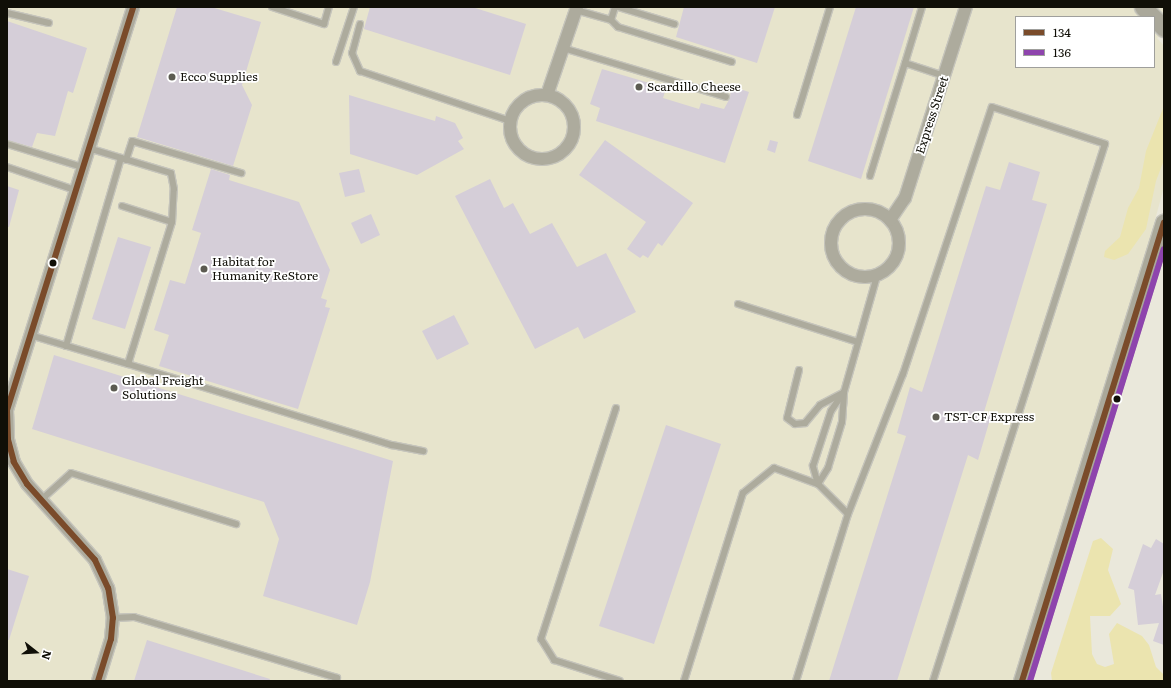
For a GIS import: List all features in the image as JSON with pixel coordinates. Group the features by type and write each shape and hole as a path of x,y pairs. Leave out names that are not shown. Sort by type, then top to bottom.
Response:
{"street":[{"path":"98,681 111,639 113,618 108,588 95,560 10,463 7,410 133,7"},
{"name":"Express Street","path":"890,220 905,198 966,7"},
{"path":"1143,7 1152,16"},
{"path":"547,95 576,8"},
{"path":"1155,19 1164,28"},
{"path":"547,95 558,99 572,115 572,136 560,154 540,159 520,151 513,142 510,121 516,108 528,98 547,95"},
{"path":"859,209 876,211 890,220 899,240 898,251 886,270 877,276 854,277 836,263 831,252 833,230 848,213 859,209"},
{"path":"1022,681 1164,222"}],"lane":[{"path":"272,7 324,24 329,7"},
{"path":"336,62 354,7"},
{"path":"611,20 616,7 674,24"},
{"path":"797,115 830,7"},
{"path":"870,176 922,7"},
{"path":"576,8 611,20 618,27 732,62"},
{"path":"7,13 49,23"},
{"path":"360,24 352,53 360,71 510,121"},
{"path":"563,48 726,96"},
{"path":"905,63 944,76"},
{"path":"796,681 848,514 903,374 992,107 1105,144 933,681"},
{"path":"66,346 124,159 132,141 241,174"},
{"path":"7,144 82,167"},
{"path":"88,148 171,173 174,189 172,222 128,364"},
{"path":"7,167 75,190"},
{"path":"122,206 172,222"},
{"path":"818,484 828,468 842,422 844,392 877,276"},
{"path":"738,304 858,342"},
{"path":"30,335 392,445 423,451"},
{"path":"799,370 787,418 795,424 805,423 820,405 844,392"},
{"path":"818,484 813,466 831,411 844,392"},
{"path":"616,408 541,639 554,660 620,681"},
{"path":"684,681 743,493 774,468 818,484 848,514"},
{"path":"41,500 71,473 236,524"},
{"path":"113,618 134,617 337,678 335,681"}],"shaded area":[{"path":"7,7 1164,7 1164,34 1157,38 1164,46 1164,187 1138,282 1016,681 7,681"},
{"path":"1164,106 1164,160 1156,181 1146,229 1128,254 1114,260 1104,257 1105,251 1120,237 1128,208 1139,188 1146,151"},
{"path":"1101,538 1113,549 1108,570 1121,604 1110,616 1090,616 1092,654 1097,664 1105,667 1114,664 1109,634 1117,623 1142,636 1149,645 1156,667 1164,675 1164,681 1052,681 1051,673 1093,541"}],"building":[{"path":"177,7 211,7 261,22 242,85 252,105 233,166 137,137"},
{"path":"370,7 472,7 526,24 510,75 364,29"},
{"path":"684,7 775,7 757,63 676,37"},
{"path":"856,7 914,7 861,179 808,161"},
{"path":"7,21 87,48 73,93 68,91 55,136 37,133 32,147 7,140"},
{"path":"602,69 666,88 663,98 699,109 701,103 724,109 730,98 731,86 749,92 725,163 596,121 600,108 590,104"},
{"path":"349,95 435,121 436,116 455,123 463,138 458,141 464,149 417,175 350,154"},
{"path":"605,140 693,203 662,246 658,243 648,258 643,255 640,258 627,249 646,222 579,175"},
{"path":"770,140 778,142 775,153 767,150"},
{"path":"1009,162 1040,172 1032,200 1047,204 984,412 991,416 978,460 968,455 897,681 829,681 906,436 897,433 910,387 922,392 986,186 1000,190"},
{"path":"211,169 230,175 229,180 299,202 330,270 321,298 327,300 325,307 330,308 298,409 159,366 169,335 154,330 170,280 185,284 201,233 192,230"},
{"path":"359,169 365,192 345,197 339,173"},
{"path":"490,179 504,208 513,203 530,234 552,223 577,267 606,253 636,312 584,339 578,327 535,349 455,196"},
{"path":"7,186 19,190 9,227 7,227"},
{"path":"371,214 380,235 361,244 351,223"},
{"path":"118,237 151,247 125,329 92,319"},
{"path":"454,315 469,344 437,360 422,331"},
{"path":"54,355 393,461 370,582 357,625 263,596 279,539 264,502 32,429"},
{"path":"666,425 721,444 654,644 599,626"},
{"path":"1156,539 1164,544 1164,570 1155,595 1161,594 1164,613 1164,645 1153,641 1159,623 1138,625 1134,590 1128,588 1143,544 1151,548"},
{"path":"7,569 29,576 9,640 7,640"},
{"path":"147,640 270,679 269,681 134,681"}],"transit line":[{"name":"134","path":"98,681 111,639 113,618 108,588 95,560 27,484 14,462 8,439 7,410 133,7"},
{"name":"134","path":"1022,681 1164,222"},
{"name":"136","path":"1030,681 1164,249"}],"place":[{"name":"Ecco Supplies","path":"172,77"},
{"name":"Scardillo Cheese","path":"639,87"},
{"name":"Habitat for Humanity ReStore","path":"204,269"},
{"name":"Global Freight Solutions","path":"114,388"},
{"name":"TST-CF Express","path":"936,417"}]}
